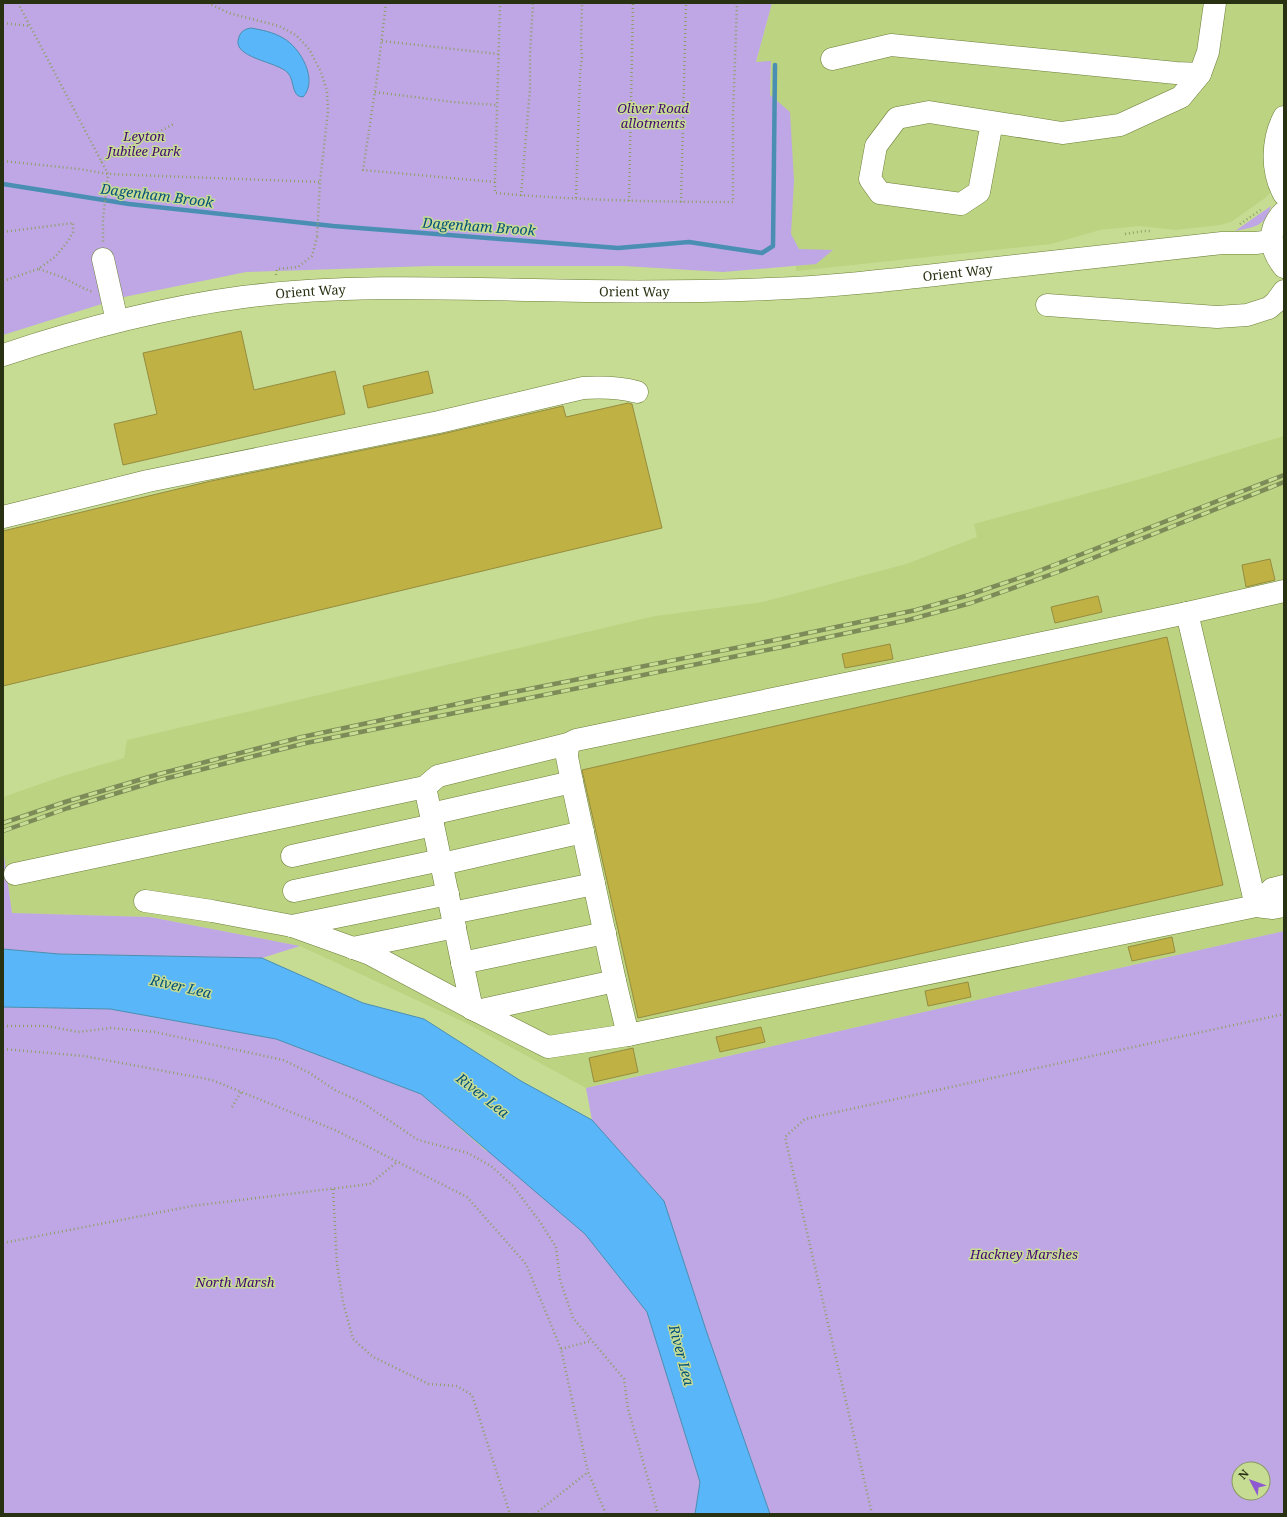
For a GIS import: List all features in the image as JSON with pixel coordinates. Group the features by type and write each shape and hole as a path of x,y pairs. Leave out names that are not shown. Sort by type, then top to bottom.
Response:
{"street":[{"path":"992,122 979,192 960,204 880,193 870,179 876,146 897,118 929,112 1062,133 1120,126 1181,97 1200,74 1208,52 1215,3"},
{"path":"832,59 891,45 1176,73 1200,74"},
{"path":"1284,117 1279,126 1275,150 1278,179 1284,194"},
{"path":"1275,209 1275,223 1272,241 1273,250 1276,258 1284,267"},
{"name":"Orient Way","path":"3,355 58,337 117,321 243,297 284,293 401,288 608,292 770,289 866,282 1222,243 1256,243 1272,241"},
{"path":"103,259 117,321"},
{"path":"1047,305 1217,317 1247,315 1269,308 1276,302 1284,291"},
{"path":"3,517 148,481 439,422 583,388 609,387 622,388 637,392"},
{"path":"15,874 425,787 438,776 568,744 576,740 1187,613 1284,591"},
{"path":"1187,613 1256,906"},
{"path":"568,744 567,757 572,782 628,1035"},
{"path":"292,856 572,782"},
{"path":"425,787 462,963 474,1010"},
{"path":"294,891 583,832"},
{"path":"292,926 452,912 594,884"},
{"path":"1256,906 1272,889 1284,886"},
{"path":"145,901 212,911 292,926 370,954 474,1010 548,1047 628,1035 1256,906 1273,908 1284,906"},
{"path":"353,948 452,912"},
{"path":"462,963 605,933"},
{"path":"474,1010 615,981"}],"path":[{"path":"18,3 108,174 103,219 103,259"},
{"path":"208,3 229,13 279,26 296,35 309,50 321,72 327,91 328,111 320,182 317,237 312,256 298,267 277,269 276,279"},
{"path":"386,3 375,92 363,170 495,182"},
{"path":"500,3 495,193 521,196 681,202 733,202 738,3"},
{"path":"521,196 530,89 530,54 533,3"},
{"path":"576,198 580,74 582,57 582,3"},
{"path":"629,201 633,3"},
{"path":"681,202 686,3"},
{"path":"3,23 30,26"},
{"path":"382,41 498,54"},
{"path":"375,92 453,102 497,105"},
{"path":"102,162 174,124"},
{"path":"3,160 108,174 320,182"},
{"path":"1237,226 1275,209"},
{"path":"3,232 74,223 73,232 68,241 55,257 38,269 3,281"},
{"path":"1118,235 1144,231 1159,232"},
{"path":"38,269 62,277 96,293"},
{"path":"872,1514 785,1137 805,1119 1284,1014"},
{"path":"3,1026 47,1026 78,1032 111,1028 155,1032 283,1060 308,1072 335,1090 363,1103 418,1140 468,1153 491,1166 513,1186 540,1222 556,1247 560,1280 573,1318 624,1379 628,1409 658,1514"},
{"path":"3,1049 84,1056 212,1080 335,1130 467,1197 526,1264 562,1349 588,1472 606,1514"},
{"path":"232,1107 241,1092"},
{"path":"3,1244 192,1206 370,1184 397,1162"},
{"path":"333,1189 337,1265 343,1302 353,1339 372,1357 380,1361 429,1384 457,1386 472,1395 510,1514"},
{"path":"562,1349 591,1341"},
{"path":"535,1514 588,1472"}],"shaded area":[{"path":"772,3 1284,3 1284,180 1265,198 1231,222 1220,225 1175,230 1140,226 1100,230 1051,244 796,271 796,249 767,238 771,62 756,63"},
{"path":"1284,436 1284,931 586,1088 466,1023 300,946 150,917 12,913 3,848 3,797 63,776 124,758 127,740 655,616 763,602 906,564 977,537 974,524 1137,480"}],"green space":[{"path":"3,3 772,3 756,62 771,61 770,95 790,112 794,181 791,234 799,249 833,250 816,264 723,272 624,266 430,266 246,272 124,297 3,335"},
{"path":"1271,206 1266,218 1258,225 1235,231"},
{"path":"3,848 12,913 150,917 300,946 262,958 59,954 3,949"},
{"name":"Hackney Marshes","path":"1284,931 1284,1514 3,1514 3,1007 110,1009 276,1039 421,1094 486,1151 592,1120 586,1088"}],"water":[{"path":"251,28 279,36 289,42 296,49 305,64 308,73 309,82 303,97 299,96 295,92 288,73 241,50 238,44 239,37 241,33"},
{"name":"River Lea","path":"3,949 59,954 262,958 363,1003 424,1019 521,1081 592,1120 664,1201 706,1330 770,1514 695,1514 700,1482 647,1312 585,1234 421,1094 276,1039 110,1009 3,1007"}],"building":[{"path":"241,331 254,390 335,371 345,414 123,465 114,424 157,414 143,353"},
{"path":"428,371 433,393 368,408 363,386"},
{"path":"628,403 632,404 662,528 3,686 3,531 211,481 442,434 563,406 566,417"},
{"path":"1270,559 1275,580 1246,587 1242,565"},
{"path":"1098,596 1102,612 1055,623 1051,607"},
{"path":"1167,637 1223,885 638,1018 582,770"},
{"path":"890,644 893,659 845,668 842,654"},
{"path":"1172,937 1175,952 1132,961 1128,947"},
{"path":"968,982 971,997 928,1006 925,991"},
{"path":"761,1027 765,1042 720,1052 716,1037"},
{"path":"633,1048 638,1072 594,1082 589,1058"}],"waterway":[{"name":"Dagenham Brook","path":"3,184 129,204 333,226 618,248 689,242 762,253 773,246 775,65"}],"railway":[{"path":"3,823 65,802 159,774 302,737 916,610 969,595 1031,574 1284,475"},
{"path":"3,831 68,808 160,780 306,743 782,647 908,620 971,603 1058,572 1284,482"}],"park label":[{"name":"Oliver Road allotments","path":"653,116"},
{"name":"Leyton Jubilee Park","path":"144,144"},
{"name":"North Marsh","path":"235,1282"}]}
